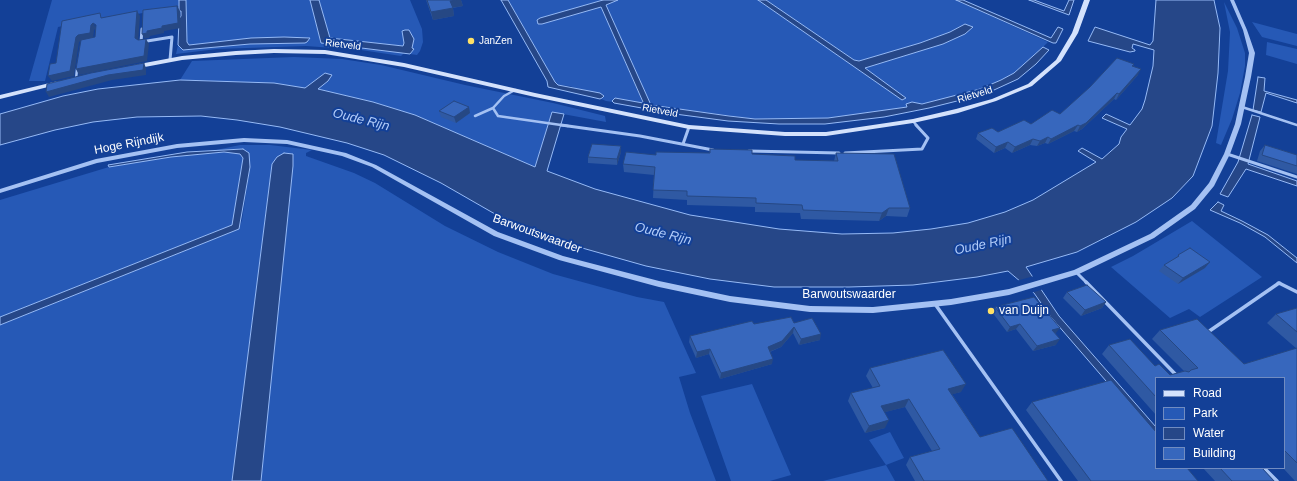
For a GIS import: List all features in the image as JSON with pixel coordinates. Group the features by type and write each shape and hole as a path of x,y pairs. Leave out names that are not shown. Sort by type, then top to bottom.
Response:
{"main road":[{"name":"Rietveld","path":"124,69 182,58 274,51 325,52 404,65 689,127 784,134 826,134 913,121 958,111 994,100 1030,85 1058,62 1076,33 1087,0"},
{"path":"0,97 79,78"}],"street":[{"name":"Barwoutswaarder","path":"265,141 309,145 344,154 374,166 496,234 562,258 659,284 730,299 810,309 873,310 935,304 980,297 1020,288 1076,272 1152,236 1193,207 1212,184 1227,154 1242,108 1252,53 1245,30 1232,0"},
{"path":"142,23 141,42 172,36 170,60"},
{"name":"Hoge Rijndijk","path":"0,191 96,161 177,146 236,141 265,141"}],"lane":[{"path":"78,65 79,78"},
{"path":"475,116 493,108 504,96 515,90"},
{"path":"493,108 498,116 640,136 718,150"},
{"path":"1242,108 1297,125"},
{"path":"742,151 829,154 922,148 928,138 913,121"},
{"path":"683,144 689,127"},
{"path":"1227,154 1297,177"},
{"path":"1076,272 1178,377"},
{"path":"1208,332 1279,283 1297,292"},
{"path":"935,304 1061,481"},
{"path":"1265,469 1277,481"}],"green space":[{"path":"52,0 179,0 179,6 106,20 106,17 58,27 45,81 29,81"},
{"path":"186,0 310,0 321,43 404,53 401,56 361,50 306,46 217,49 176,54 178,45 183,50 250,44 308,42 284,37 189,45 187,42"},
{"path":"319,0 410,0 422,29 423,42 420,51 417,55 410,54 414,49 411,49 409,30 402,31 403,46 330,38"},
{"path":"508,0 603,0 540,18 556,20 601,7 643,103 615,98 613,102 606,101 570,86 558,85"},
{"path":"618,0 758,0 902,100 865,68 943,44 965,34 973,27 965,24 950,32 920,43 859,61 854,60 766,0 956,0 1048,42 1014,73 980,89 944,99 922,104 912,102 907,104 908,107 828,118 755,119 651,105 606,5"},
{"path":"1224,2 1237,28 1245,53 1245,66 1240,93 1232,119 1221,145 1216,143 1228,71 1230,32"},
{"path":"1252,22 1297,34 1297,46 1262,37"},
{"path":"1267,42 1297,49 1297,64 1266,55"},
{"path":"294,57 342,59 381,65 605,116 606,122 552,112 535,167 415,115 373,102 318,89 328,81 324,74 305,88 274,83 180,80 192,61"},
{"path":"240,145 270,145 312,150 306,153 306,156 354,173 375,183 445,226 498,252 553,274 637,297 664,302 696,373 679,377 690,413 716,481 261,481 267,423 272,164 232,481 0,481 0,325 239,229 242,220 250,167 243,149 216,150"},
{"path":"224,152 240,154 243,158 232,225 0,317 0,200 109,167 171,157"},
{"path":"1192,221 1262,277 1200,317 1189,309 1170,318 1111,267 1133,256"},
{"path":"752,384 791,475 770,481 731,481 701,396"},
{"path":"890,432 904,458 886,465 869,440"},
{"path":"886,465 895,481 823,481"}],"water":[{"path":"179,0 186,0 187,42 189,45 251,38 310,38 305,43 250,44 183,50 178,45 179,19 181,16 181,11 179,11"},
{"path":"310,0 319,0 330,38 403,46 402,31 409,30 414,39 412,48 414,49 410,54 321,43"},
{"path":"501,0 508,0 558,85 600,93 604,96 600,99 548,87 547,81"},
{"path":"603,0 618,0 606,5 651,105 755,119 828,118 907,107 906,104 912,102 922,104 980,89 1014,73 1043,47 1049,50 1036,64 1018,79 994,90 929,108 884,117 825,124 779,124 728,121 675,114 614,103 612,101 615,98 643,102 601,7 538,24 537,20 540,18"},
{"path":"758,0 766,0 854,60 859,61 920,43 950,32 965,24 973,27 965,34 943,44 865,68 906,98 902,100"},
{"path":"956,0 963,0 1051,38 1058,27 1063,29 1056,43 1053,43"},
{"path":"1029,0 1034,0 1064,11 1069,0 1074,0 1069,15"},
{"name":"Oude Rijn","path":"1156,0 1214,0 1220,28 1218,73 1212,126 1193,176 1172,198 1136,222 1077,252 1026,267 1059,316 1155,426 1155,438 1050,316 1034,293 1008,271 977,277 913,285 849,287 774,287 710,279 646,266 561,242 495,214 441,183 384,155 347,143 280,127 237,120 201,116 137,117 93,122 55,130 0,145 0,114 63,96 98,89 180,80 274,83 305,88 325,73 332,75 328,81 318,89 373,102 415,115 535,167 552,112 564,114 547,171 595,189 690,215 779,229 842,234 893,233 968,223 1005,212 1033,200 1096,162 1078,151 1082,148 1102,159 1119,144 1121,137 1127,129 1102,118 1106,114 1130,125 1142,109 1145,100 1153,66 1154,50 1133,44 1132,48 1135,51 1130,52 1088,41 1095,27 1150,45 1153,41"},
{"path":"1258,77 1265,78 1264,91 1297,100 1297,103 1266,93 1261,112 1253,110"},
{"path":"1252,115 1260,117 1248,164 1297,181 1297,186 1246,169 1228,197 1220,194 1238,162"},
{"path":"243,149 249,153 250,167 239,229 0,325 0,317 232,225 243,158 240,154 224,152 171,157 109,167 108,165 187,152"},
{"path":"284,153 293,154 293,166 261,481 232,481 272,164 277,157"},
{"path":"1218,202 1224,205 1221,211 1268,235 1297,258 1297,263 1265,237 1240,223 1210,210"}],"pier":[{"path":"1034,276 1044,289 1031,293 1016,281"}],"building":[{"path":"427,0 457,0 450,1 453,8 431,12"},
{"path":"177,6 178,23 162,26 162,28 147,31 147,33 142,34 143,10"},
{"path":"137,11 135,38 138,40 146,39 144,56 76,69 81,40 95,37 96,25 93,23 91,25 90,33 78,35 76,37 70,71 48,76 50,64 56,63 62,21 100,13 101,18"},
{"path":"1117,58 1134,64 1132,66 1141,69 1119,94 1117,93 1086,123 1080,126 1078,125 1051,139 1048,137 1040,141 1033,139 1015,147 1008,142 996,147 978,133 992,128 998,132 1024,120 1031,124 1052,110 1060,114 1090,87"},
{"path":"144,63 143,70 108,75 46,92 47,84 91,73"},
{"path":"454,101 469,107 454,117 439,111"},
{"path":"592,144 621,146 617,159 588,157"},
{"path":"1265,145 1297,155 1297,166 1262,155"},
{"path":"710,149 752,150 752,154 795,156 795,160 838,161 836,153 894,154 910,208 889,208 882,213 803,210 802,205 756,203 756,198 687,196 687,191 653,190 655,167 623,164 626,152 656,155 656,152 710,153"},
{"path":"1190,248 1210,262 1183,278 1164,265 1179,256 1178,255"},
{"path":"1087,285 1106,302 1085,310 1067,292"},
{"path":"1034,297 1060,328 1052,330 1060,339 1037,346 1020,324 1010,327 995,307"},
{"path":"1297,308 1297,332 1276,314"},
{"path":"791,317 794,323 812,318 821,334 801,339 794,327 782,341 768,347 773,359 721,373 710,349 697,352 690,336 752,321 754,324"},
{"path":"1197,319 1244,364 1297,348 1297,463 1285,451 1285,377 1155,377 1155,396 1109,345 1130,339 1155,366 1159,364 1170,375 1185,371 1189,372 1198,368 1160,330"},
{"path":"943,350 966,384 948,389 980,437 1012,428 1048,481 924,481 910,457 940,449 909,399 881,406 889,420 869,426 851,393 880,386 870,368"},
{"path":"1111,380 1155,431 1155,469 1188,469 1198,481 1091,481 1032,402"},
{"path":"1221,469 1263,469 1274,481 1232,481"}],"place":[{"name":"JanZen","path":"471,41"},
{"name":"van Duijn","path":"991,311"}]}
